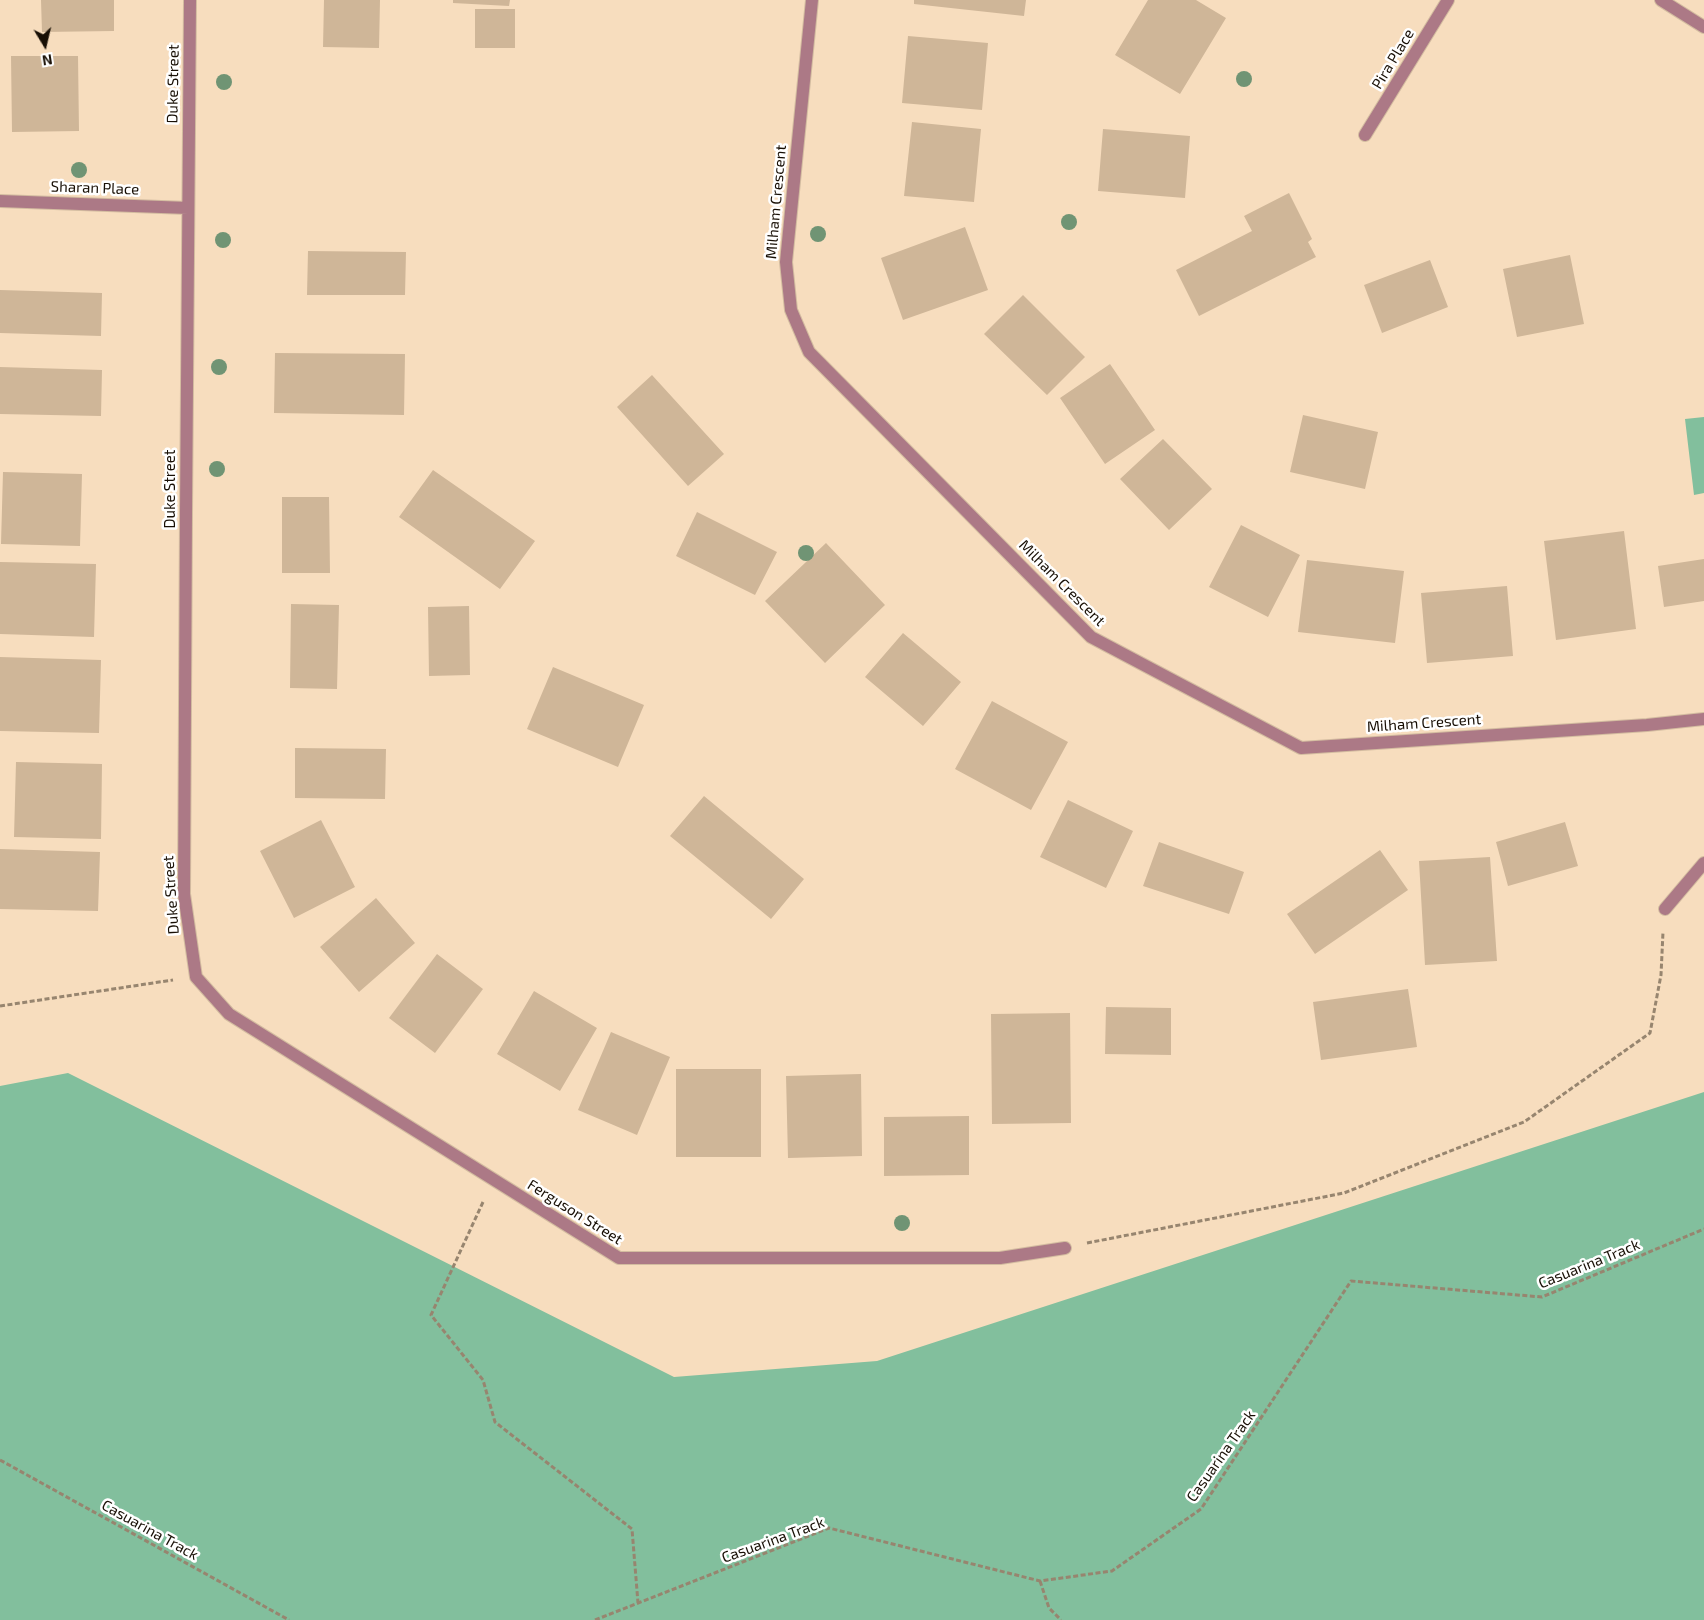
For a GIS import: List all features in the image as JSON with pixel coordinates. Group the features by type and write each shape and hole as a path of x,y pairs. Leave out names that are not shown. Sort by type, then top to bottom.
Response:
{"street":[{"name":"Duke Street","path":"190,0 184,894 196,977"},
{"name":"Milham Crescent","path":"812,0 786,262 791,310 809,352 1091,637 1301,748 1647,725 1704,719"},
{"name":"Pira Place","path":"1365,136 1448,0"},
{"path":"1661,0 1704,27"},
{"name":"Sharan Place","path":"0,200 188,208"},
{"path":"1665,909 1704,863"},
{"name":"Ferguson Street","path":"196,977 229,1014 619,1258 1000,1258 1065,1248"}],"path":[{"path":"1065,1248 1344,1193 1524,1122 1650,1033 1660,975 1665,909"},
{"path":"0,1006 196,977"},
{"path":"493,1179 431,1316 483,1380 495,1422 632,1530 638,1603"},
{"name":"Casuarina Track","path":"595,1620 829,1528 1040,1581 1112,1571 1201,1509 1351,1281 1542,1297 1704,1229"},
{"name":"Casuarina Track","path":"0,1460 289,1620"},
{"path":"1040,1581 1048,1608 1060,1620"}],"green space":[{"path":"1704,417 1704,493 1694,495 1685,419"},
{"path":"68,1073 674,1377 877,1361 1704,1092 1704,1620 0,1620 0,1086"}],"building":[{"path":"41,0 114,0 114,31 42,32"},
{"path":"324,0 380,0 379,48 323,47"},
{"path":"453,0 510,0 509,6 453,3"},
{"path":"914,0 1026,0 1024,16 914,4"},
{"path":"1148,0 1196,0 1226,18 1180,94 1115,55"},
{"path":"475,9 515,9 515,48 475,48"},
{"path":"908,36 988,43 982,110 902,103"},
{"path":"11,56 78,56 79,131 12,132"},
{"path":"912,122 981,129 974,202 904,196"},
{"path":"1103,129 1190,136 1185,198 1098,191"},
{"path":"1289,193 1312,239 1308,242 1316,257 1199,316 1176,270 1252,231 1244,216"},
{"path":"965,227 988,290 903,320 881,258"},
{"path":"308,251 406,252 405,295 307,295"},
{"path":"1570,255 1584,324 1517,337 1503,269"},
{"path":"1430,260 1448,307 1382,333 1364,285"},
{"path":"0,290 102,293 101,336 0,333"},
{"path":"1023,295 1085,357 1047,395 984,334"},
{"path":"275,353 405,354 404,415 274,413"},
{"path":"1110,364 1155,430 1105,464 1060,398"},
{"path":"0,367 102,370 101,416 0,414"},
{"path":"652,375 724,454 688,486 617,407"},
{"path":"1303,415 1378,432 1365,489 1290,472"},
{"path":"1163,439 1212,489 1169,530 1120,479"},
{"path":"433,470 535,541 500,589 399,517"},
{"path":"3,472 82,474 80,546 1,544"},
{"path":"282,497 329,497 330,573 282,573"},
{"path":"697,512 777,552 755,595 676,556"},
{"path":"1241,525 1300,555 1268,617 1209,587"},
{"path":"1624,531 1636,629 1556,640 1544,541"},
{"path":"826,543 885,605 825,663 765,601"},
{"path":"1704,559 1704,601 1664,607 1658,566"},
{"path":"1307,560 1404,571 1395,643 1298,632"},
{"path":"0,562 96,564 94,637 0,634"},
{"path":"1507,586 1513,656 1427,663 1421,593"},
{"path":"291,604 339,605 337,689 290,688"},
{"path":"469,606 470,675 429,676 428,607"},
{"path":"903,633 961,682 923,726 865,677"},
{"path":"0,657 101,660 99,733 0,731"},
{"path":"553,667 644,705 618,767 527,729"},
{"path":"992,701 1068,742 1031,810 955,769"},
{"path":"295,748 386,749 385,799 295,798"},
{"path":"16,762 102,764 101,839 14,837"},
{"path":"704,796 804,879 771,919 670,836"},
{"path":"1068,800 1133,831 1106,888 1040,857"},
{"path":"321,820 355,887 294,918 260,851"},
{"path":"1565,822 1578,866 1508,886 1496,842"},
{"path":"1159,842 1244,872 1229,914 1143,886"},
{"path":"0,849 100,852 98,911 0,909"},
{"path":"1380,850 1408,890 1315,954 1287,914"},
{"path":"1490,857 1497,961 1425,965 1419,861"},
{"path":"376,898 415,943 359,992 320,947"},
{"path":"437,954 483,989 435,1053 389,1018"},
{"path":"1408,989 1417,1047 1321,1060 1313,1002"},
{"path":"534,991 597,1028 560,1091 497,1054"},
{"path":"1106,1007 1171,1008 1171,1055 1105,1054"},
{"path":"1070,1013 1071,1123 992,1124 991,1014"},
{"path":"611,1032 670,1057 637,1135 578,1110"},
{"path":"676,1069 761,1069 761,1157 676,1157"},
{"path":"861,1074 862,1156 788,1158 786,1076"},
{"path":"969,1116 969,1175 884,1176 884,1117"}]}
